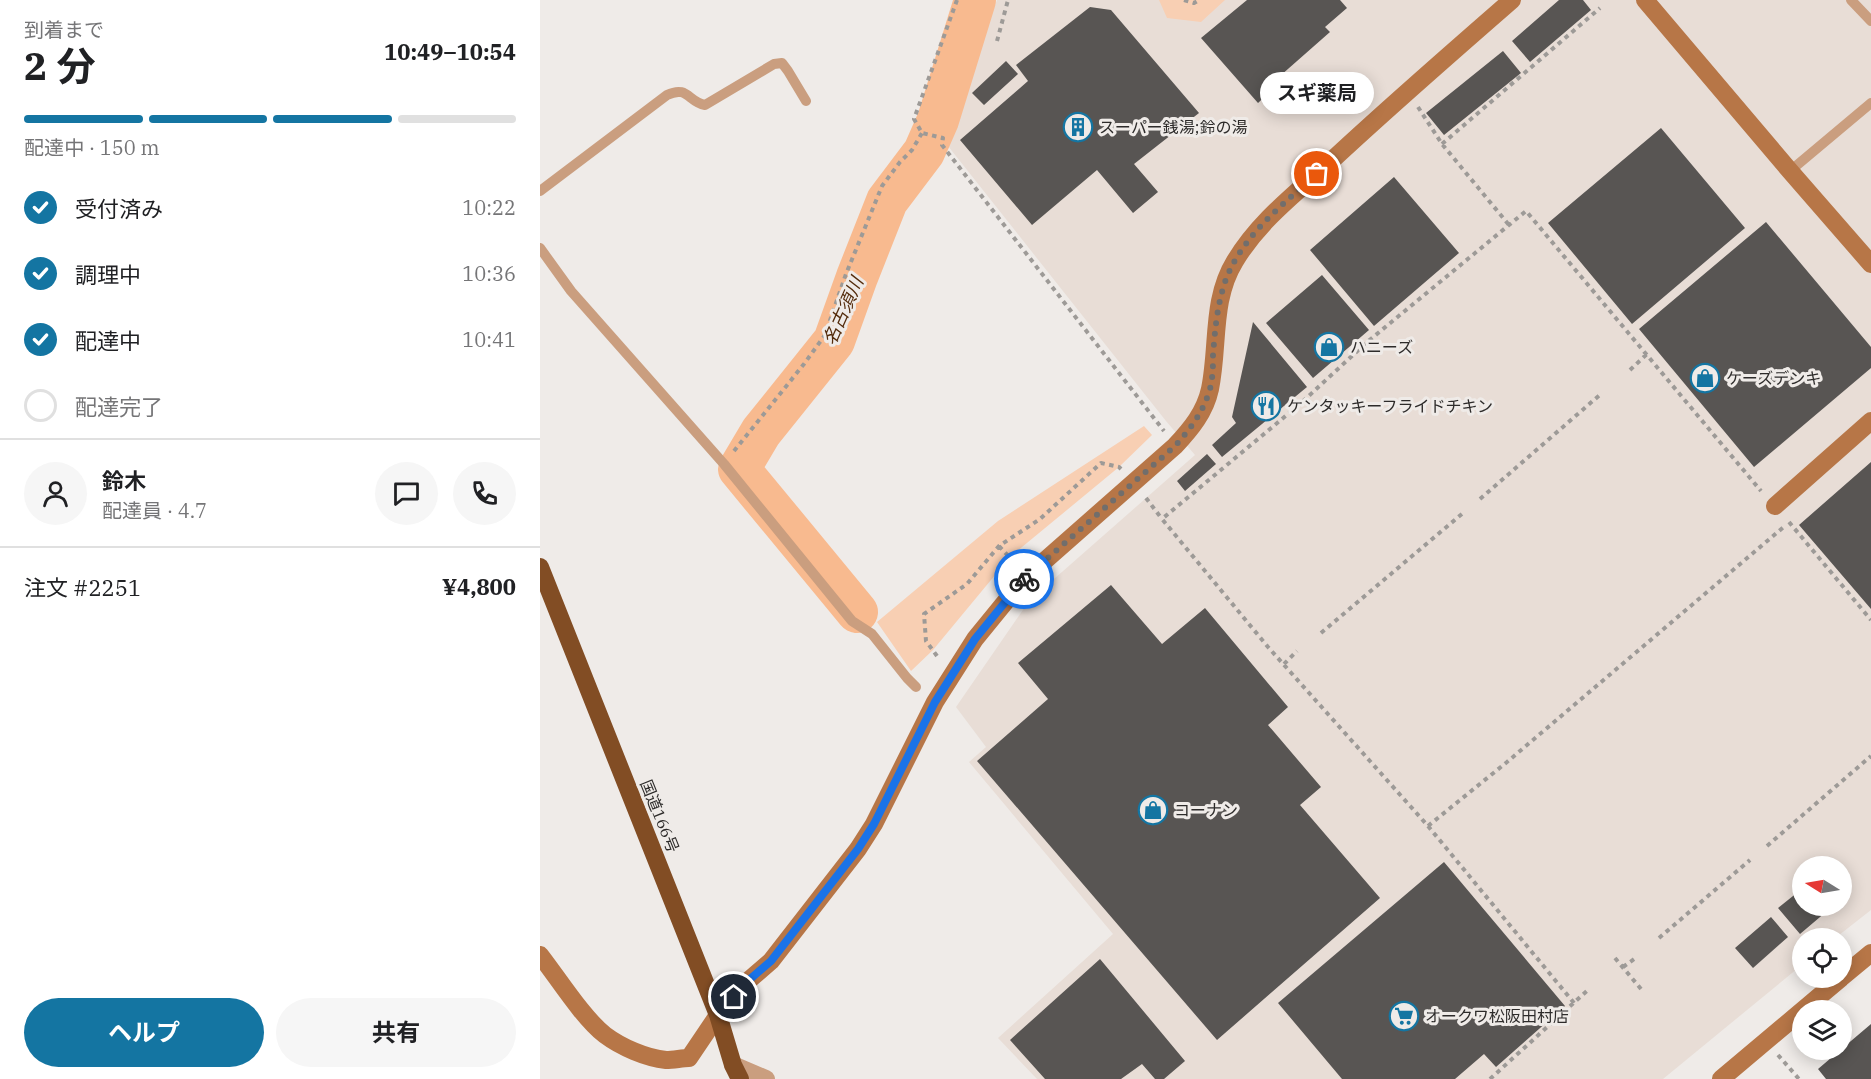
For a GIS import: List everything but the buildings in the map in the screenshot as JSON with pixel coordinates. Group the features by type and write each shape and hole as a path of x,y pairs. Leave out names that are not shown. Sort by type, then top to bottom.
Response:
{"highway":[{"name":"国道166号","path":"540,567 718,1015 737,1072"}],"street":[{"path":"540,955 605,1035 645,1055 666,1060 690,1058 718,1015 749,980 771,961 858,849 874,824 935,702 975,639 1002,604 1024,579 1175,446 1192,427 1202,411 1210,390 1218,304 1225,281 1250,238 1272,214 1386,109 1512,0"},
{"path":"1646,0 1871,264"},
{"path":"1775,506 1871,421"},
{"path":"1852,969 1871,953"},
{"path":"1721,1079 1830,988"},
{"path":"737,1072 766,1079"}],"lane":[{"path":"1851,0 1871,21"},
{"path":"540,190 667,95 676,91 685,92 700,104 705,105 774,64 782,63 806,101"},
{"path":"1790,171 1871,103"},
{"path":"540,248 572,291 724,464 852,621 872,634 916,687"}],"path":[{"path":"957,0 914,119 922,133 943,138 942,145 1175,446"},
{"path":"997,41 1008,0"},
{"path":"1184,0 1194,3 1199,0"},
{"path":"1442,144 1600,8"},
{"path":"1418,107 1442,144 1509,225"},
{"path":"724,464 804,364 825,334 846,274 882,186 912,150 922,133"},
{"path":"1162,519 1300,404 1366,343 1526,211 1871,620"},
{"path":"1630,370 1647,354"},
{"path":"1480,499 1602,393"},
{"path":"937,656 926,641 924,614 967,584 999,546 1040,519 1101,463 1119,467 1123,471"},
{"path":"1143,494 1284,664 1428,826 1574,1003"},
{"path":"1321,633 1463,513"},
{"path":"1428,826 1507,762 1789,522"},
{"path":"999,546 1014,563"},
{"path":"1284,664 1297,651"},
{"path":"1767,846 1871,756"},
{"path":"1659,938 1750,860"},
{"path":"1623,967 1637,957"},
{"path":"1615,958 1641,989"},
{"path":"1490,1079 1589,989"},
{"path":"1766,1042 1799,1079"}],"shaded area":[{"path":"997,0 1871,0 1871,910 1848,928 1792,928 1792,973 1663,1079 1037,1079 998,1038 1113,934 969,762 986,747 956,707 1029,601 1195,455 944,141"},
{"path":"1159,0 1225,0 1201,22 1167,18"},
{"path":"1144,426 1152,435 1119,467 1010,557 933,650 911,671 877,622 998,521"}],"waterway":[{"name":"名古須川","path":"857,612 739,469 761,432 834,341 887,201 924,152 938,120 975,0"}],"way so far":[{"path":"1024,579 1175,446 1192,427 1202,411 1210,390 1218,304 1234,262 1250,238 1272,214 1317,174"}],"place":[{"name":"スーパー銭湯;鈴の湯","path":"1078,127"},
{"name":"スギ薬局","path":"1317,174"},
{"name":"ハニーズ","path":"1329,347"},
{"name":"ケーズデンキ","path":"1705,378"},
{"name":"ケンタッキーフライドチキン","path":"1266,406"},
{"name":"コーナン","path":"1153,810"},
{"name":"オークワ松阪田村店","path":"1404,1016"}],"route":[{"path":"734,997 771,961 858,849 874,824 935,702 975,639 1024,579"}]}
